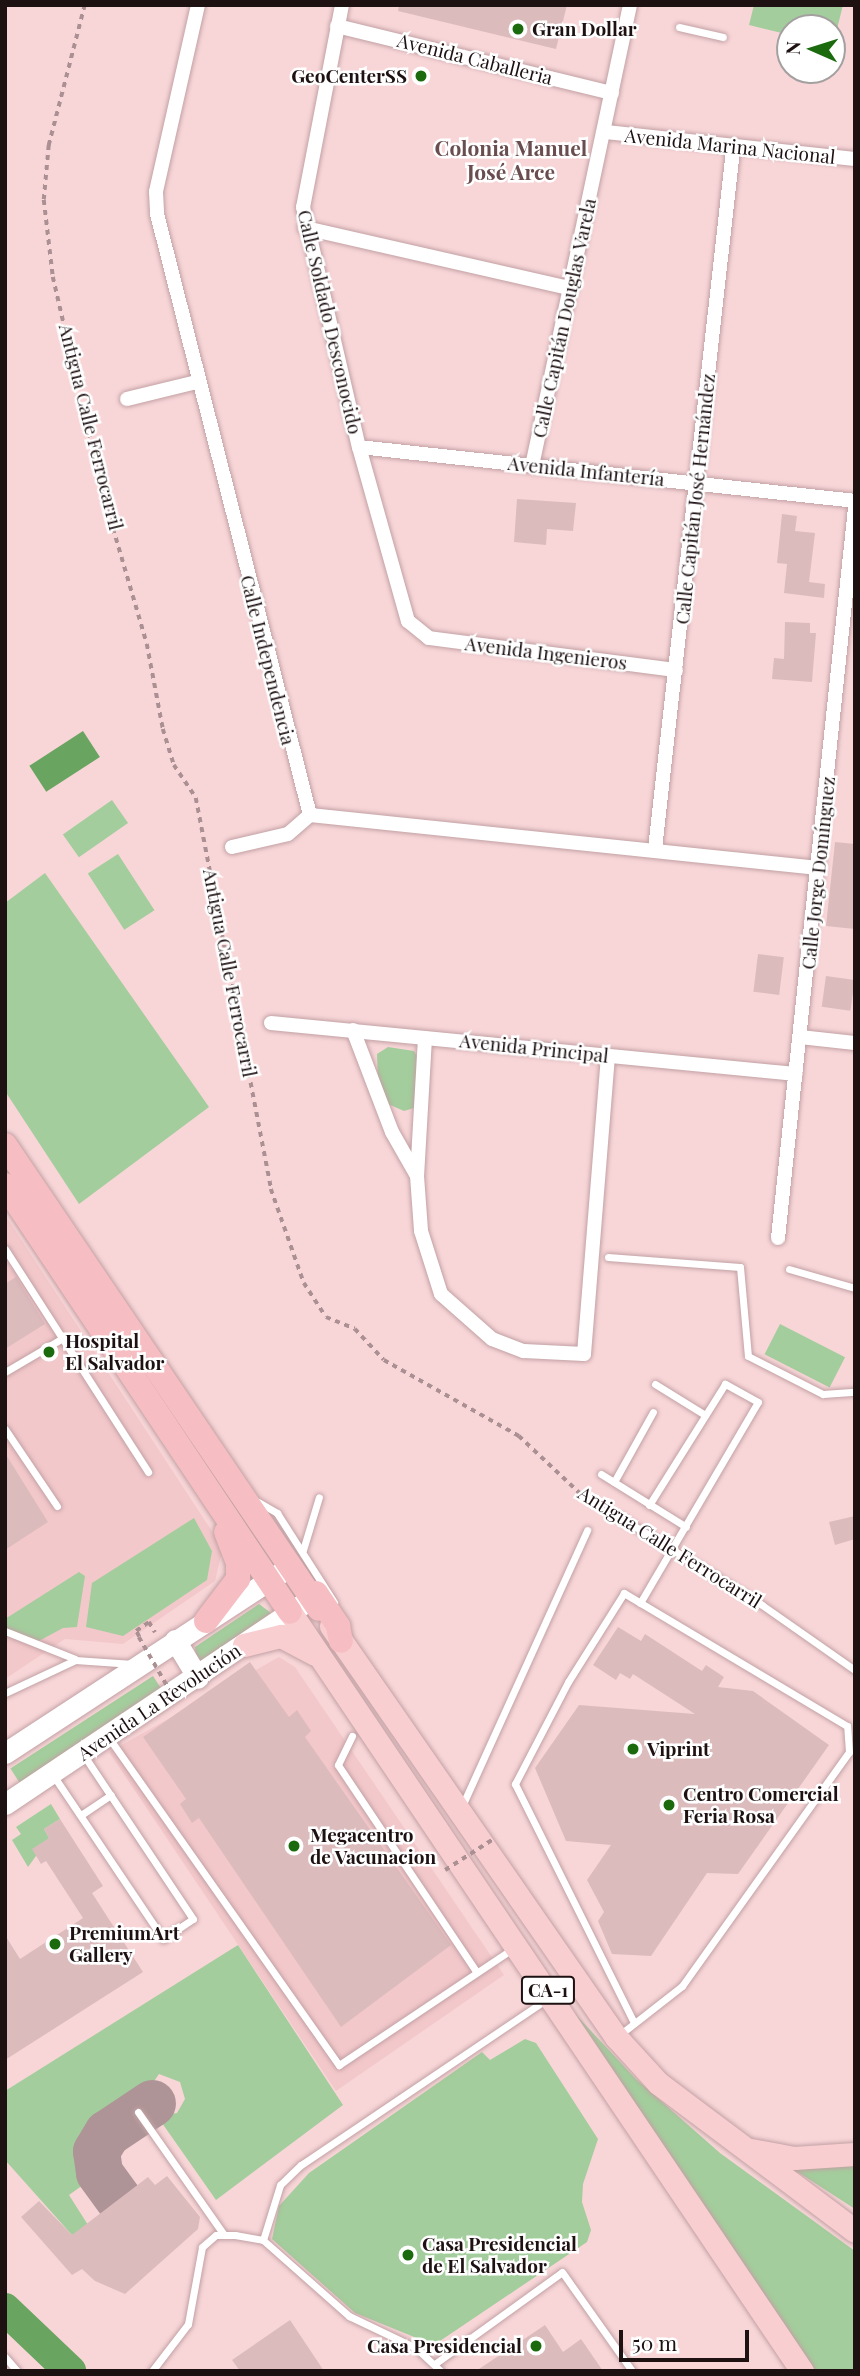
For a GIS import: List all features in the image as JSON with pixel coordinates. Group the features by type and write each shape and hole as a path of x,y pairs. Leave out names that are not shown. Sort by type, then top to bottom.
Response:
{"highway":[{"name":"CA-1","path":"5,1145 202,1481 287,1566 290,1612"},
{"name":"CA-1","path":"5,1185 240,1492 287,1566 326,1617"},
{"path":"202,1481 239,1571 229,1596 206,1621"},
{"path":"240,1492 326,1617"}],"main road":[{"name":"Avenida La Revolución","path":"5,1753 137,1664 165,1636 206,1621 287,1566"},
{"name":"Avenida La Revolución","path":"5,1804 198,1678 290,1612 326,1617"},
{"name":"CA-1","path":"290,1612 552,1996 801,2370"},
{"name":"CA-1","path":"326,1617 461,1814 625,2030 658,2083 726,2138 855,2231"},
{"path":"165,1636 198,1678"},
{"path":"244,1645 281,1636 321,1658"},
{"path":"726,2138 773,2157 855,2154"}],"street":[{"name":"Calle Independencia","path":"198,5 156,203 197,382 310,815"},
{"name":"Calle Soldado Desconocido","path":"342,5 304,183 306,228 359,447 408,621 417,633"},
{"name":"Calle Capitán Douglas Varela","path":"532,466 606,132 630,5"},
{"name":"Avenida Caballeria","path":"337,26 612,93"},
{"name":"Avenida Marina Nacional","path":"606,132 733,150 855,159"},
{"name":"Calle Capitán José Hernández","path":"655,849 733,150"},
{"path":"306,228 570,288"},
{"path":"127,399 197,382"},
{"name":"Avenida Infantería","path":"359,447 855,501"},
{"name":"Calle Jorge Domínguez","path":"778,1238 855,508"},
{"name":"Avenida Ingenieros","path":"417,633 676,670"},
{"path":"232,847 288,834 310,815 818,868"},
{"name":"Avenida Principal","path":"271,1023 796,1074"},
{"path":"353,1030 392,1132 417,1176"},
{"path":"800,1037 855,1043"},
{"path":"425,1038 417,1176 421,1231 441,1294 463,1318 492,1339 524,1351 584,1354 608,1056"}],"lane":[{"path":"679,27 723,37"},
{"path":"5,1249 148,1472"},
{"path":"608,1257 740,1267 748,1356 823,1394 855,1392"},
{"path":"789,1269 855,1288"},
{"path":"5,1372 63,1338"},
{"path":"640,1603 760,1405 727,1383 649,1505"},
{"path":"655,1384 705,1415"},
{"path":"614,1482 653,1412"},
{"path":"5,1429 57,1506"},
{"path":"601,1474 686,1527"},
{"path":"287,1566 319,1497"},
{"name":"Antigua Calle Ferrocarril","path":"618,1516 673,1549 855,1670"},
{"path":"461,1814 477,1765 587,1530"},
{"path":"624,1593 847,1727 849,1752 682,1986 625,2030 515,1784 568,1682 624,1593"},
{"path":"5,1631 75,1660 137,1664"},
{"path":"5,1693 75,1660"},
{"path":"352,1736 338,1765 475,1970"},
{"path":"109,1737 339,2065 475,1970 518,1946"},
{"path":"51,1773 163,1939 193,1919 83,1753"},
{"path":"81,1815 111,1795"},
{"path":"263,2240 280,2185 300,2165 552,1996"},
{"path":"138,2112 224,2235"},
{"path":"152,2371 188,2324 202,2248 224,2235 263,2240 349,2316 416,2348 436,2363 441,2371"},
{"path":"436,2363 562,2272 632,2371"},
{"path":"5,2357 17,2371"}],"path":[{"name":"Antigua Calle Ferrocarril","path":"85,5 49,145 44,200 53,277 102,490 147,644 163,729 174,765 196,798 271,1189 304,1283 326,1317 355,1329 404,1373 519,1436 585,1498 618,1516"},
{"path":"165,1636 149,1622 136,1631 176,1701"},
{"path":"445,1870 492,1840"}],"shaded area":[{"path":"754,5 843,5 841,14 776,14 776,32 749,25"},
{"path":"83,731 100,757 46,792 29,766"},
{"path":"112,800 128,823 79,857 63,834"},
{"path":"118,854 154,910 124,930 88,874"},
{"path":"45,873 209,1107 79,1204 5,1091 5,903"},
{"path":"388,1047 414,1051 419,1060 414,1108 404,1111 388,1104 378,1083 377,1054"},
{"name":"Hospital El Salvador","path":"5,1215 223,1548 215,1581 123,1644 65,1639 5,1679"},
{"path":"780,1324 845,1357 830,1387 765,1354"},
{"path":"194,1518 212,1551 207,1580 123,1636 86,1627 92,1583"},
{"path":"79,1572 85,1576 77,1627 63,1628 37,1642 5,1629 5,1619"},
{"path":"259,1604 271,1613 202,1661 196,1658 195,1647"},
{"name":"Megacentro de Vacunacion","path":"279,1657 295,1667 504,1975 336,2091 109,1752"},
{"path":"153,1676 162,1690 20,1783 10,1769"},
{"path":"51,1804 60,1819 44,1829 49,1838 28,1867 12,1840 21,1834 16,1827"},
{"path":"238,1945 343,2105 216,2200 162,2123 161,2116 177,2113 185,2099 180,2082 159,2074 143,2097 91,2133 84,2145 90,2180 69,2195 88,2225 72,2235 5,2160 5,2091"},
{"path":"562,2000 636,2079 720,2153 855,2251 855,2371 813,2371"},
{"path":"525,2039 536,2043 598,2139 583,2184 582,2202 591,2230 587,2242 434,2345 355,2313 272,2239 279,2206 309,2173 482,2052 490,2060"},
{"path":"854,2160 855,2209 790,2167"}],"building":[{"name":"Gran Dollar","path":"399,5 567,5 556,49 398,11"},
{"path":"517,499 576,503 573,531 547,529 546,545 514,542"},
{"path":"782,514 797,516 795,531 815,533 809,582 825,584 824,598 784,593 787,564 777,563"},
{"path":"785,622 810,623 810,633 816,633 812,682 772,679 774,658 784,659"},
{"path":"835,842 855,844 855,929 826,926"},
{"path":"758,954 784,957 779,995 753,992"},
{"path":"826,976 855,980 850,1011 822,1007"},
{"path":"16,1277 45,1324 5,1349 5,1284"},
{"path":"5,1453 48,1522 5,1550"},
{"path":"855,1516 855,1539 835,1545 829,1522"},
{"name":"Centro Comercial Feria Rosa","path":"618,1627 641,1641 645,1634 702,1671 706,1665 724,1677 718,1687 753,1691 829,1745 738,1874 707,1873 651,1956 612,1954 598,1921 604,1912 587,1880 611,1845 566,1841 535,1768 579,1705 695,1714 633,1674 630,1679 620,1673 616,1680 593,1665"},
{"path":"250,1662 289,1717 297,1710 311,1731 305,1737 451,1945 341,2027 199,1818 192,1823 180,1804 186,1799 143,1737"},
{"path":"60,1819 103,1886 92,1893 143,1972 5,2060 5,1935 20,1959 83,1918 46,1861 41,1864 32,1849 49,1838 44,1829"},
{"path":"167,2176 200,2217 198,2229 125,2294 95,2281 82,2269 72,2275 21,2217 39,2201 72,2235 148,2177 155,2185"},
{"path":"290,2320 324,2371 240,2371 232,2360"},
{"name":"Casa Presidencial","path":"545,2325 563,2352 581,2339 603,2371 476,2371"}],"waterway":[{"path":"5,2309 70,2371"}],"taxiway":[{"path":"119,2200 99,2172 96,2151 107,2133 152,2103"}],"place":[{"name":"Gran Dollar","path":"518,29"},
{"name":"GeoCenterSS","path":"421,76"},
{"name":"Hospital El Salvador","path":"49,1352"},
{"name":"Viprint","path":"633,1749"},
{"name":"Centro Comercial Feria Rosa","path":"669,1805"},
{"name":"Megacentro de Vacunacion","path":"294,1846"},
{"name":"PremiumArt Gallery","path":"55,1944"},
{"name":"Casa Presidencial de El Salvador","path":"408,2255"},
{"name":"Casa Presidencial","path":"536,2346"}],"district":[{"name":"Colonia Manuel José Arce","path":"511,159"}]}
